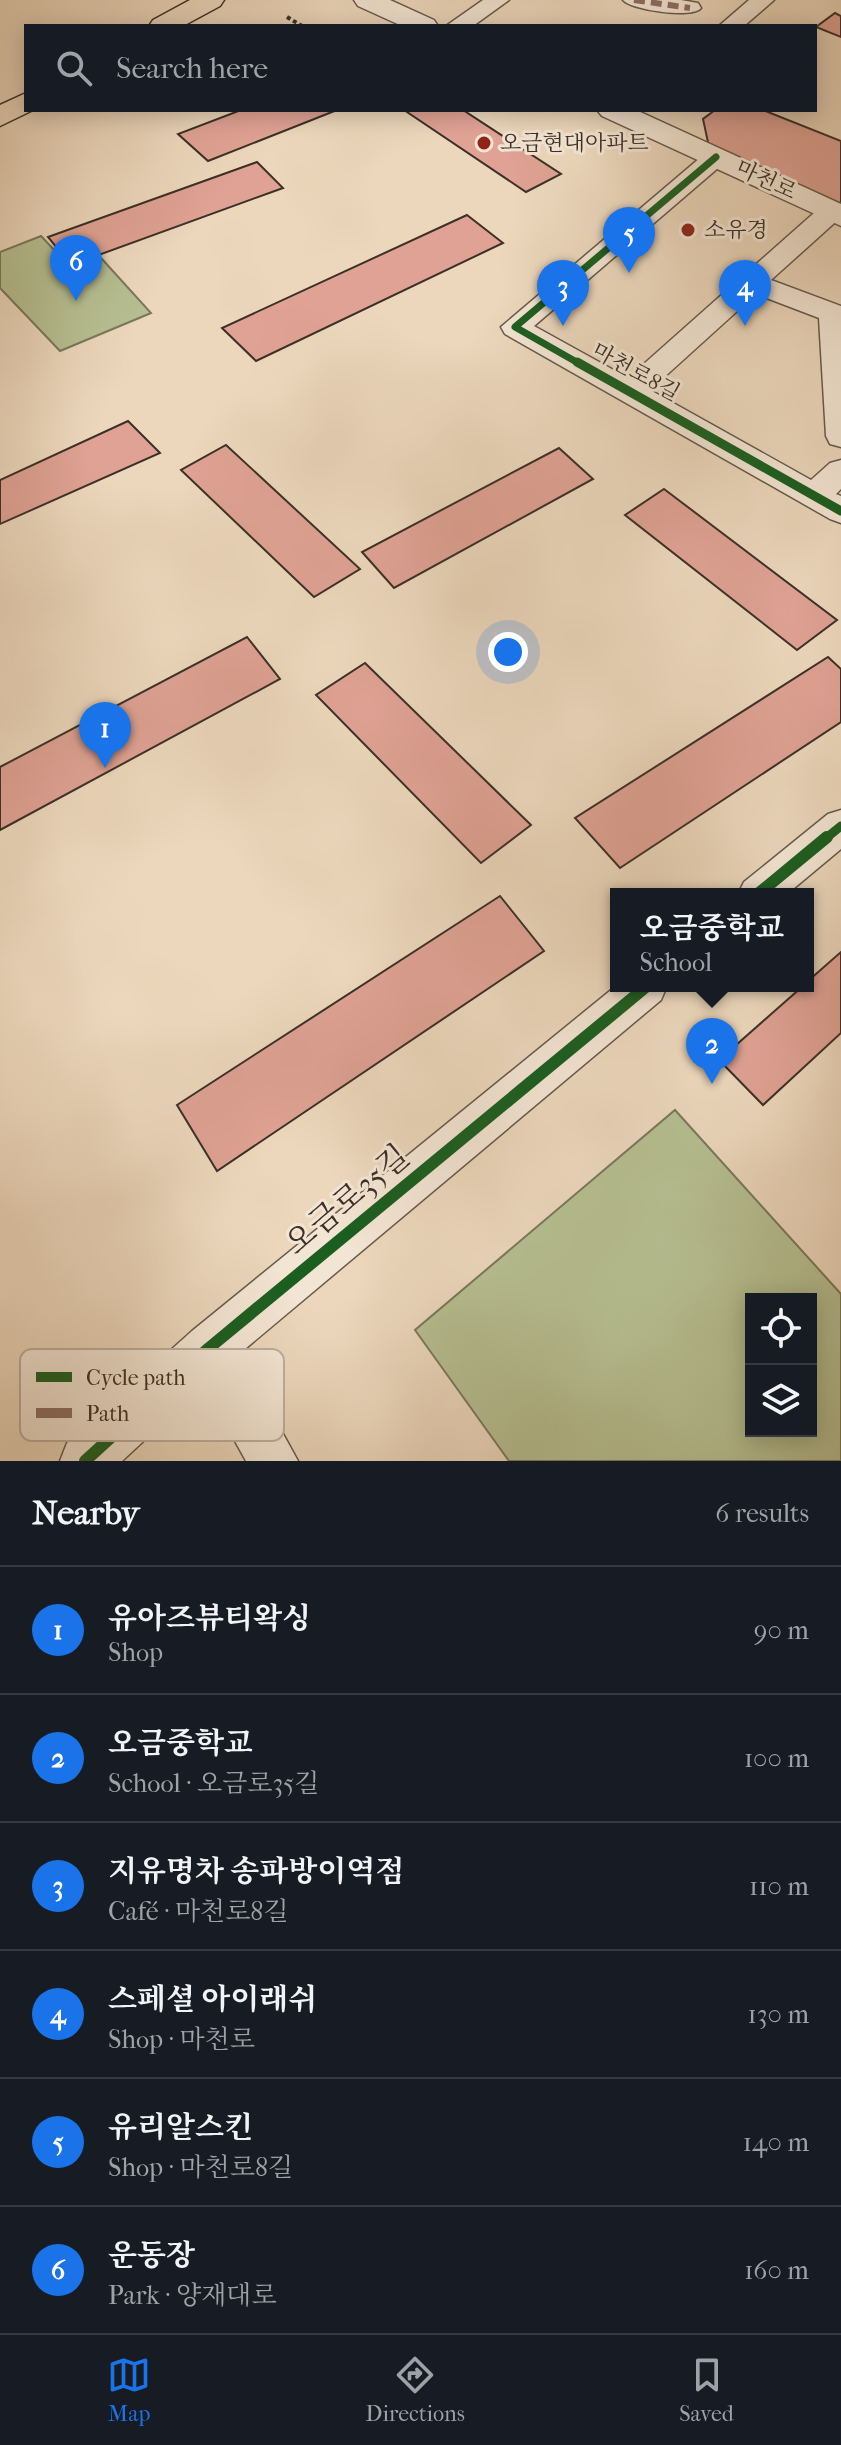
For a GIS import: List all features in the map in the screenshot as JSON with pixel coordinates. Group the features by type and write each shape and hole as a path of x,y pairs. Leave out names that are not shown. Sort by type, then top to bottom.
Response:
{"main road":[{"path":"167,24 210,0"},
{"path":"0,117 24,103"}],"street":[{"path":"368,0 420,24"},
{"path":"460,24 498,0"},
{"path":"634,0 694,4"},
{"path":"733,24 763,0"},
{"path":"676,24 694,4"},
{"name":"마천로","path":"620,112 836,213 630,392"},
{"name":"마천로8길","path":"716,157 515,327 828,503 841,471"},
{"path":"752,283 837,315 841,436"},
{"path":"765,888 841,826"},
{"name":"오금로35길","path":"209,1348 640,992"},
{"name":"오금로35길","path":"85,1461 107,1441"},
{"path":"262,1441 273,1461"}],"path":[{"path":"287,17 299,24"}],"green space":[{"path":"41,236 73,270 102,259 151,313 60,351 0,288 0,252"},
{"path":"675,1110 841,1294 841,1461 509,1461 415,1330"}],"building":[{"path":"835,13 841,16 841,37 817,27"},
{"path":"236,112 332,112 208,161 178,134"},
{"name":"오금현대아파트","path":"407,112 466,112 561,174 526,192"},
{"path":"712,112 768,112 841,141 841,209 709,147 703,119"},
{"path":"257,162 283,188 71,265 48,237"},
{"path":"467,215 503,243 256,361 222,328"},
{"path":"128,421 160,453 0,524 0,480"},
{"path":"226,445 360,569 314,597 181,470"},
{"path":"559,448 593,479 394,588 362,552"},
{"path":"664,489 837,620 797,650 625,515"},
{"path":"247,637 280,679 0,830 0,767"},
{"path":"828,657 841,669 841,722 620,868 575,818"},
{"path":"365,663 531,825 481,863 316,695"},
{"path":"500,896 544,951 217,1171 177,1105"},
{"path":"841,952 841,1033 763,1105 719,1060 796,992 814,992 814,976"}],"marked path":[{"path":"634,0 690,8"}],"cycle path":[{"path":"716,157 515,327 841,511"},
{"path":"765,888 841,826"},
{"path":"208,1349 640,992"},
{"path":"85,1461 107,1441"}],"place":[{"name":"오금현대아파트","path":"484,143"},
{"name":"소유경","path":"688,230"},
{"name":"유리알스킨","path":"629,273"},
{"name":"운동장","path":"76,301"},
{"name":"지유명차 송파방이역점","path":"563,326"},
{"name":"스페셜 아이래쉬","path":"745,326"},
{"name":"유아즈뷰티왁싱","path":"105,768"},
{"name":"오금중학교","path":"712,1084"}]}
